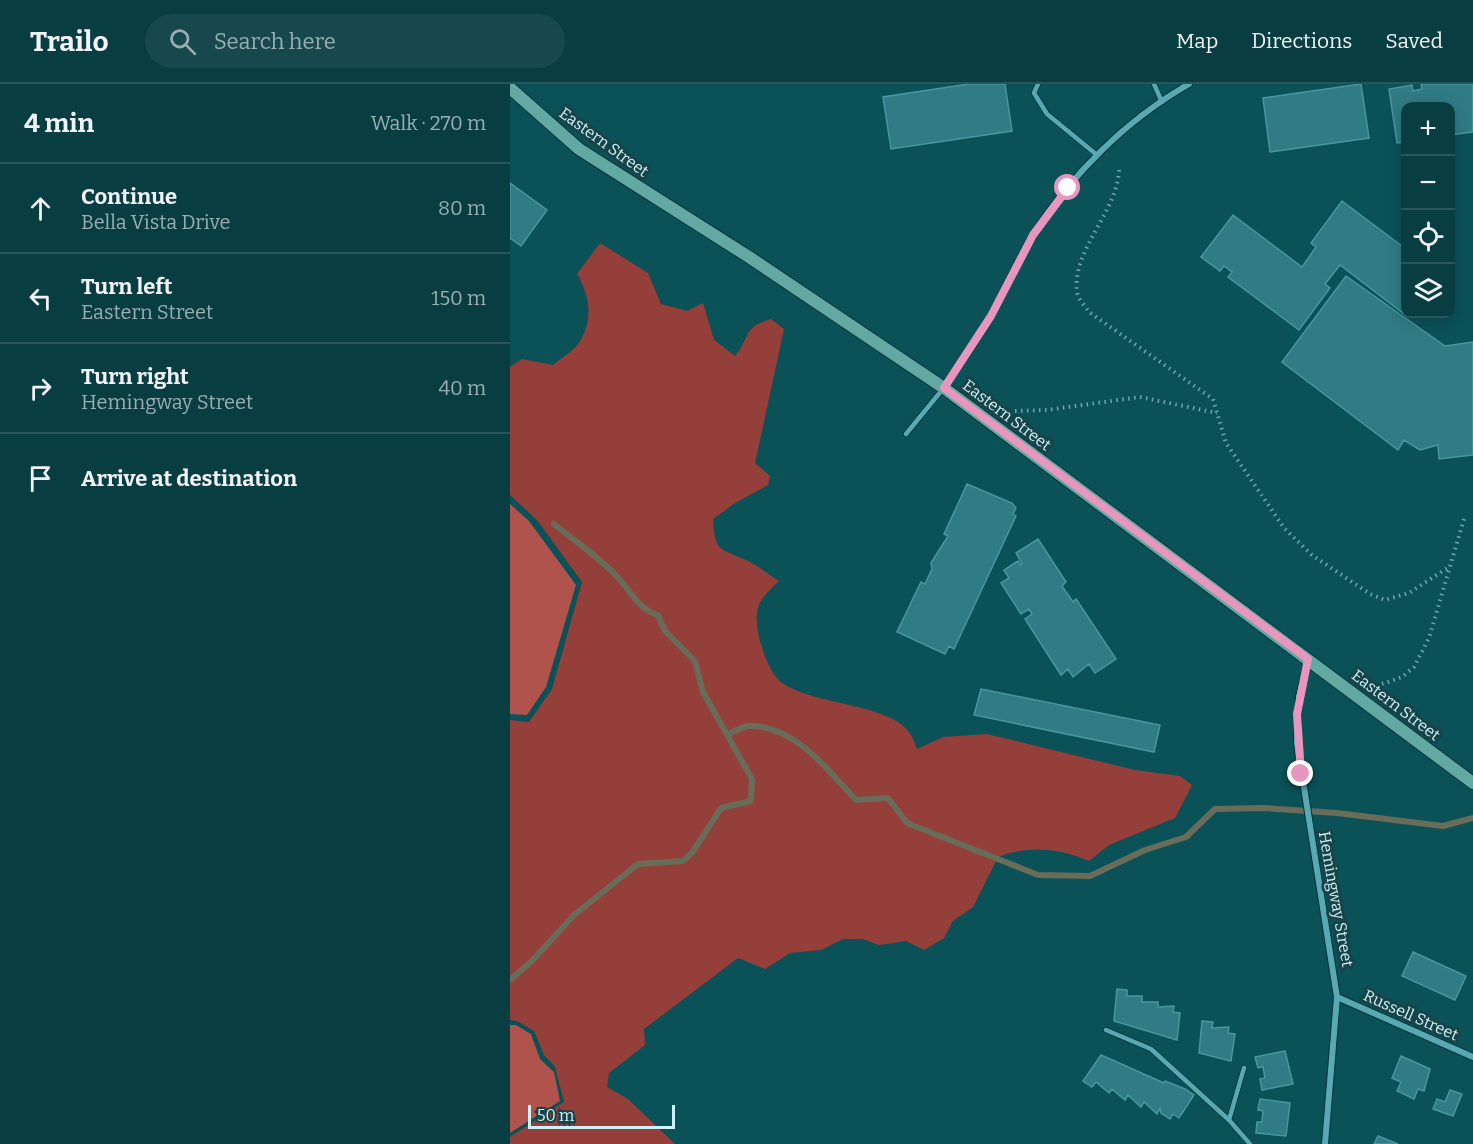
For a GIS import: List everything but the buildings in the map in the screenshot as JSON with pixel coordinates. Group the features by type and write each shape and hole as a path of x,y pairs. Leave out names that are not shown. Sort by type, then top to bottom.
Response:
{"street":[{"path":"944,388 991,316 1033,235 1068,188 1097,155 1136,120 1189,84"},
{"name":"Eastern Street","path":"510,88 579,148 944,388 1473,783"},
{"name":"Hemingway Street","path":"1308,659 1297,714 1301,774 1337,997 1325,1144"},
{"name":"Russell Street","path":"1337,997 1473,1057"}],"lane":[{"path":"1038,84 1034,93 1047,114 1097,155"},
{"path":"1155,84 1162,102"},
{"path":"906,434 944,388"},
{"path":"1106,1030 1151,1049 1230,1120 1250,1144"},
{"path":"1230,1120 1244,1068"}],"path":[{"path":"1119,170 1112,201 1078,274 1077,294 1089,312 1213,399 1226,443 1284,528 1312,555 1370,594 1384,600 1395,599 1449,567"},
{"path":"1015,411 1140,397 1217,413"},
{"path":"1382,684 1402,677 1414,667 1429,638 1464,519"}],"shaded area":[{"path":"600,243 648,273 661,304 687,311 703,303 714,340 735,356 755,325 771,319 784,329 755,463 770,476 768,485 735,503 713,519 715,538 720,547 754,564 779,581 759,605 757,618 759,637 765,655 773,673 781,682 794,690 884,715 899,722 913,738 917,749 943,737 987,734 1135,770 1180,776 1192,785 1175,818 1109,845 1089,861 1067,853 1044,850 1021,851 998,857 973,907 953,921 944,938 924,950 906,941 879,945 862,939 843,939 821,950 790,953 765,969 738,958 644,1029 645,1045 609,1073 607,1087 628,1099 675,1144 510,1144 510,1137 564,1102 555,1067 544,1055 534,1031 517,1021 510,1020 510,720 529,722 552,689 582,582 537,520 510,495 510,367 522,359 553,365 578,344 586,326 588,309 585,291 577,274"},
{"path":"510,504 529,521 576,585 546,687 527,715 510,714"},
{"path":"510,1025 516,1025 531,1034 540,1059 554,1072 560,1101 510,1133"}],"waterway":[{"path":"510,980 532,961 574,915 638,864 683,861 692,853 721,808 751,801 752,779 703,692 695,661 665,631 658,615 641,605 606,565 554,524"},
{"path":"728,734 750,726 781,733 809,751 856,800 888,798 907,823 1038,875 1090,876 1145,850 1186,837 1215,809 1263,808 1337,813 1443,826 1473,818"}],"route":[{"path":"1068,188 1033,235 991,316 944,388 1308,659 1297,714 1297,743 1301,774"}]}
